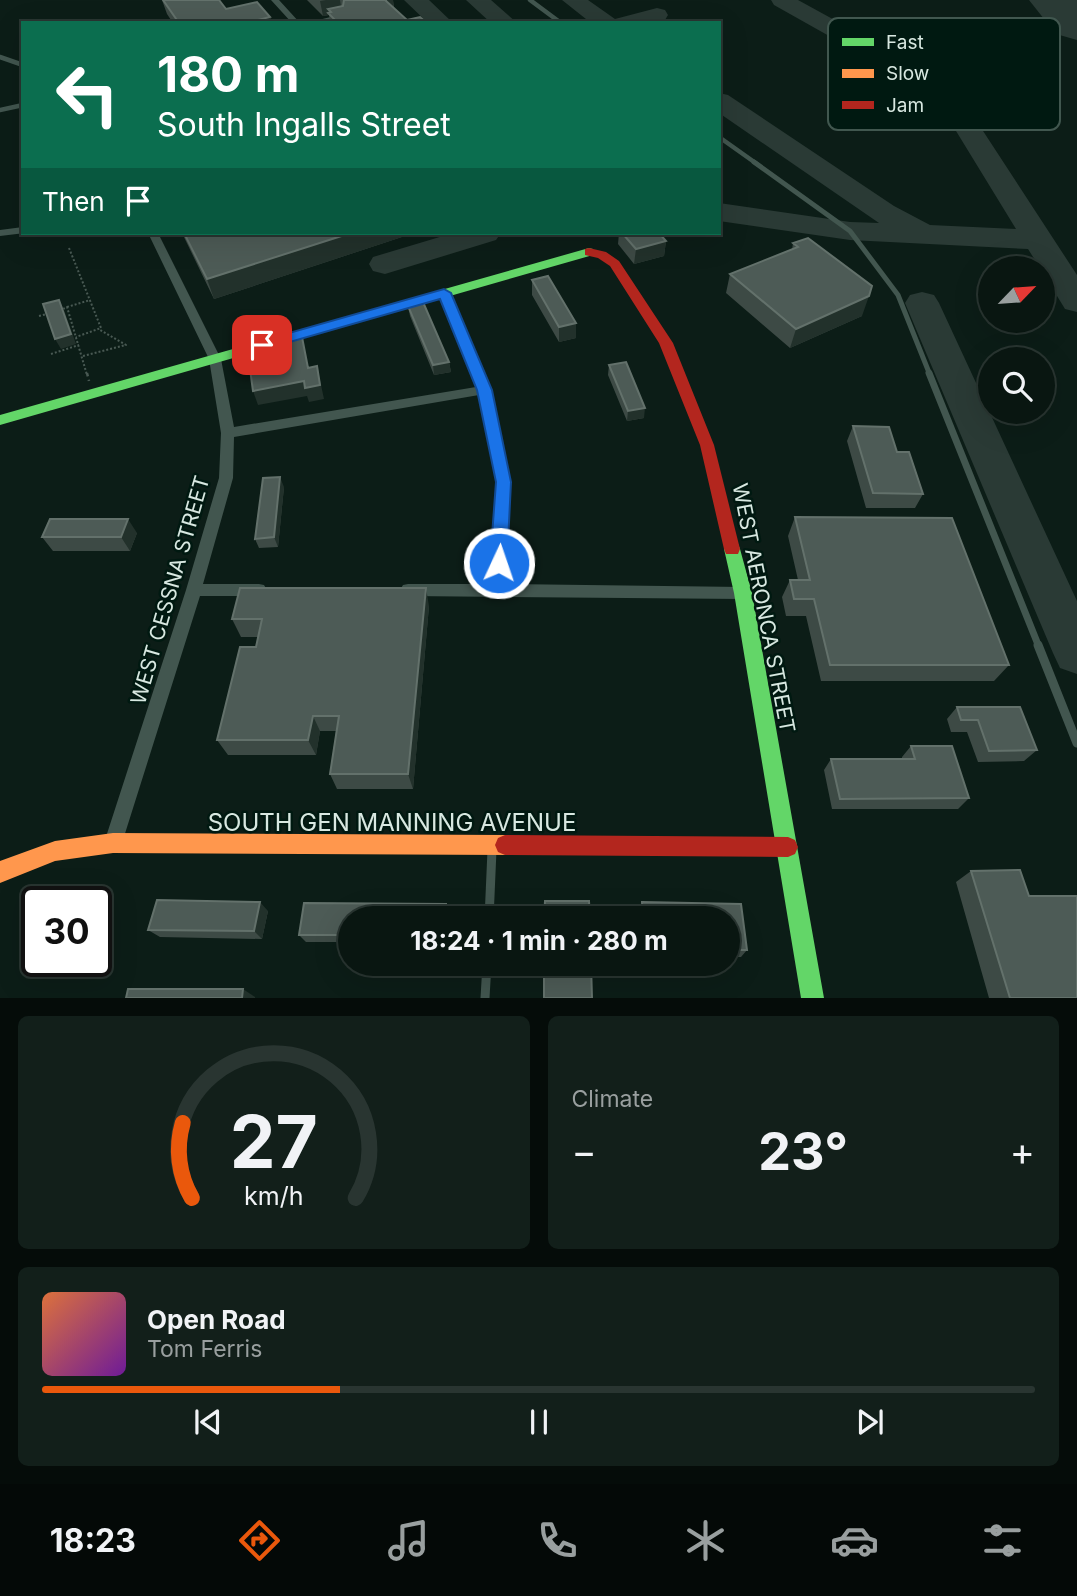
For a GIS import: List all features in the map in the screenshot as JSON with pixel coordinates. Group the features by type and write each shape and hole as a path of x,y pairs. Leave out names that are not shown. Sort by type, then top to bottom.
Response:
{"street":[{"path":"275,0 294,21"},
{"path":"0,233 21,230"},
{"name":"WEST CESSNA STREET","path":"113,843 194,590 226,478 228,433 215,359 154,235"},
{"name":"WEST AERONCA STREET","path":"444,293 587,252 602,255 615,264 666,343 707,445 743,593 813,998"},
{"path":"0,420 444,293 484,390 503,482 498,590"},
{"path":"228,433 484,390"},
{"path":"194,590 274,590"},
{"path":"394,590 743,593"},
{"name":"SOUTH GEN MANNING AVENUE","path":"0,872 67,846 113,843 788,847"}],"lane":[{"path":"530,0 558,21"},
{"path":"325,21 343,17"},
{"path":"0,57 21,64"},
{"path":"0,110 21,105"},
{"path":"721,138 850,231 898,295 1077,743"},
{"path":"490,906 492,845"},
{"path":"485,998 486,976"}],"path":[{"path":"69,248 100,330"},
{"path":"58,310 90,300"},
{"path":"67,307 89,381"},
{"path":"39,316 49,313"},
{"path":"76,337 100,330 126,345 83,356"},
{"path":"51,355 79,345"}],"building":[{"path":"163,0 219,0 226,9 257,2 270,17 254,21 178,21"},
{"path":"344,0 385,0 407,20 420,17 425,21 336,21 328,13 331,12 328,9 343,6"},
{"path":"185,235 345,235 207,279"},
{"path":"624,235 661,235 666,241 636,249"},
{"path":"808,238 872,286 869,296 796,329 730,274 798,247 793,243"},
{"path":"548,276 576,323 559,327 532,280"},
{"path":"59,300 71,334 55,339 43,304"},
{"path":"423,302 449,362 433,365 408,306"},
{"path":"302,337 308,368 317,366 320,385 305,388 304,381 253,391 247,347"},
{"path":"626,362 645,408 628,411 609,365"},
{"path":"853,426 889,427 897,452 909,452 923,494 873,493"},
{"path":"280,477 274,537 255,539 263,478"},
{"path":"795,517 952,518 1009,665 830,665 814,599 794,599 790,580 810,580"},
{"path":"50,519 128,519 121,537 42,537"},
{"path":"240,588 426,588 408,774 330,774 339,716 313,716 308,740 217,740 240,647 256,647 262,619 232,619"},
{"path":"957,707 1020,707 1037,750 989,751 978,720 961,720"},
{"path":"911,746 952,746 969,798 840,799 831,759 915,759"},
{"path":"1020,870 1029,896 1077,896 1077,998 1010,998 971,871"},
{"path":"157,900 260,902 254,931 148,930"},
{"path":"545,901 589,901 589,906 545,906"},
{"path":"642,902 741,904 747,950 740,950 740,906 642,906"},
{"path":"304,903 446,904 338,906 338,935 299,935"},
{"path":"544,976 591,976 592,998 544,998"},
{"path":"128,989 243,989 242,998 126,998"}],"taxiway":[{"path":"415,0 440,21"},
{"path":"477,0 503,21"},
{"path":"573,0 603,21"},
{"path":"782,0 828,26"},
{"path":"632,21 657,15"},
{"path":"721,102 883,213 918,230"},
{"path":"969,130 1077,301"},
{"path":"721,212 850,231 1038,240"},
{"path":"385,264 479,235"},
{"path":"922,303 1077,653"}],"runway":[{"path":"1057,0 1077,22"}],"traffic: fast":[{"path":"0,420 589,252"},
{"path":"732,549 743,593 813,998"}],"traffic: slow":[{"path":"0,872 55,851 113,843 505,845"}],"traffic: jam":[{"path":"589,252 602,255 615,264 666,343 707,445 732,549"},
{"path":"505,845 788,847"}],"route":[{"path":"262,345 444,293 484,390 503,482 499,563"}]}
